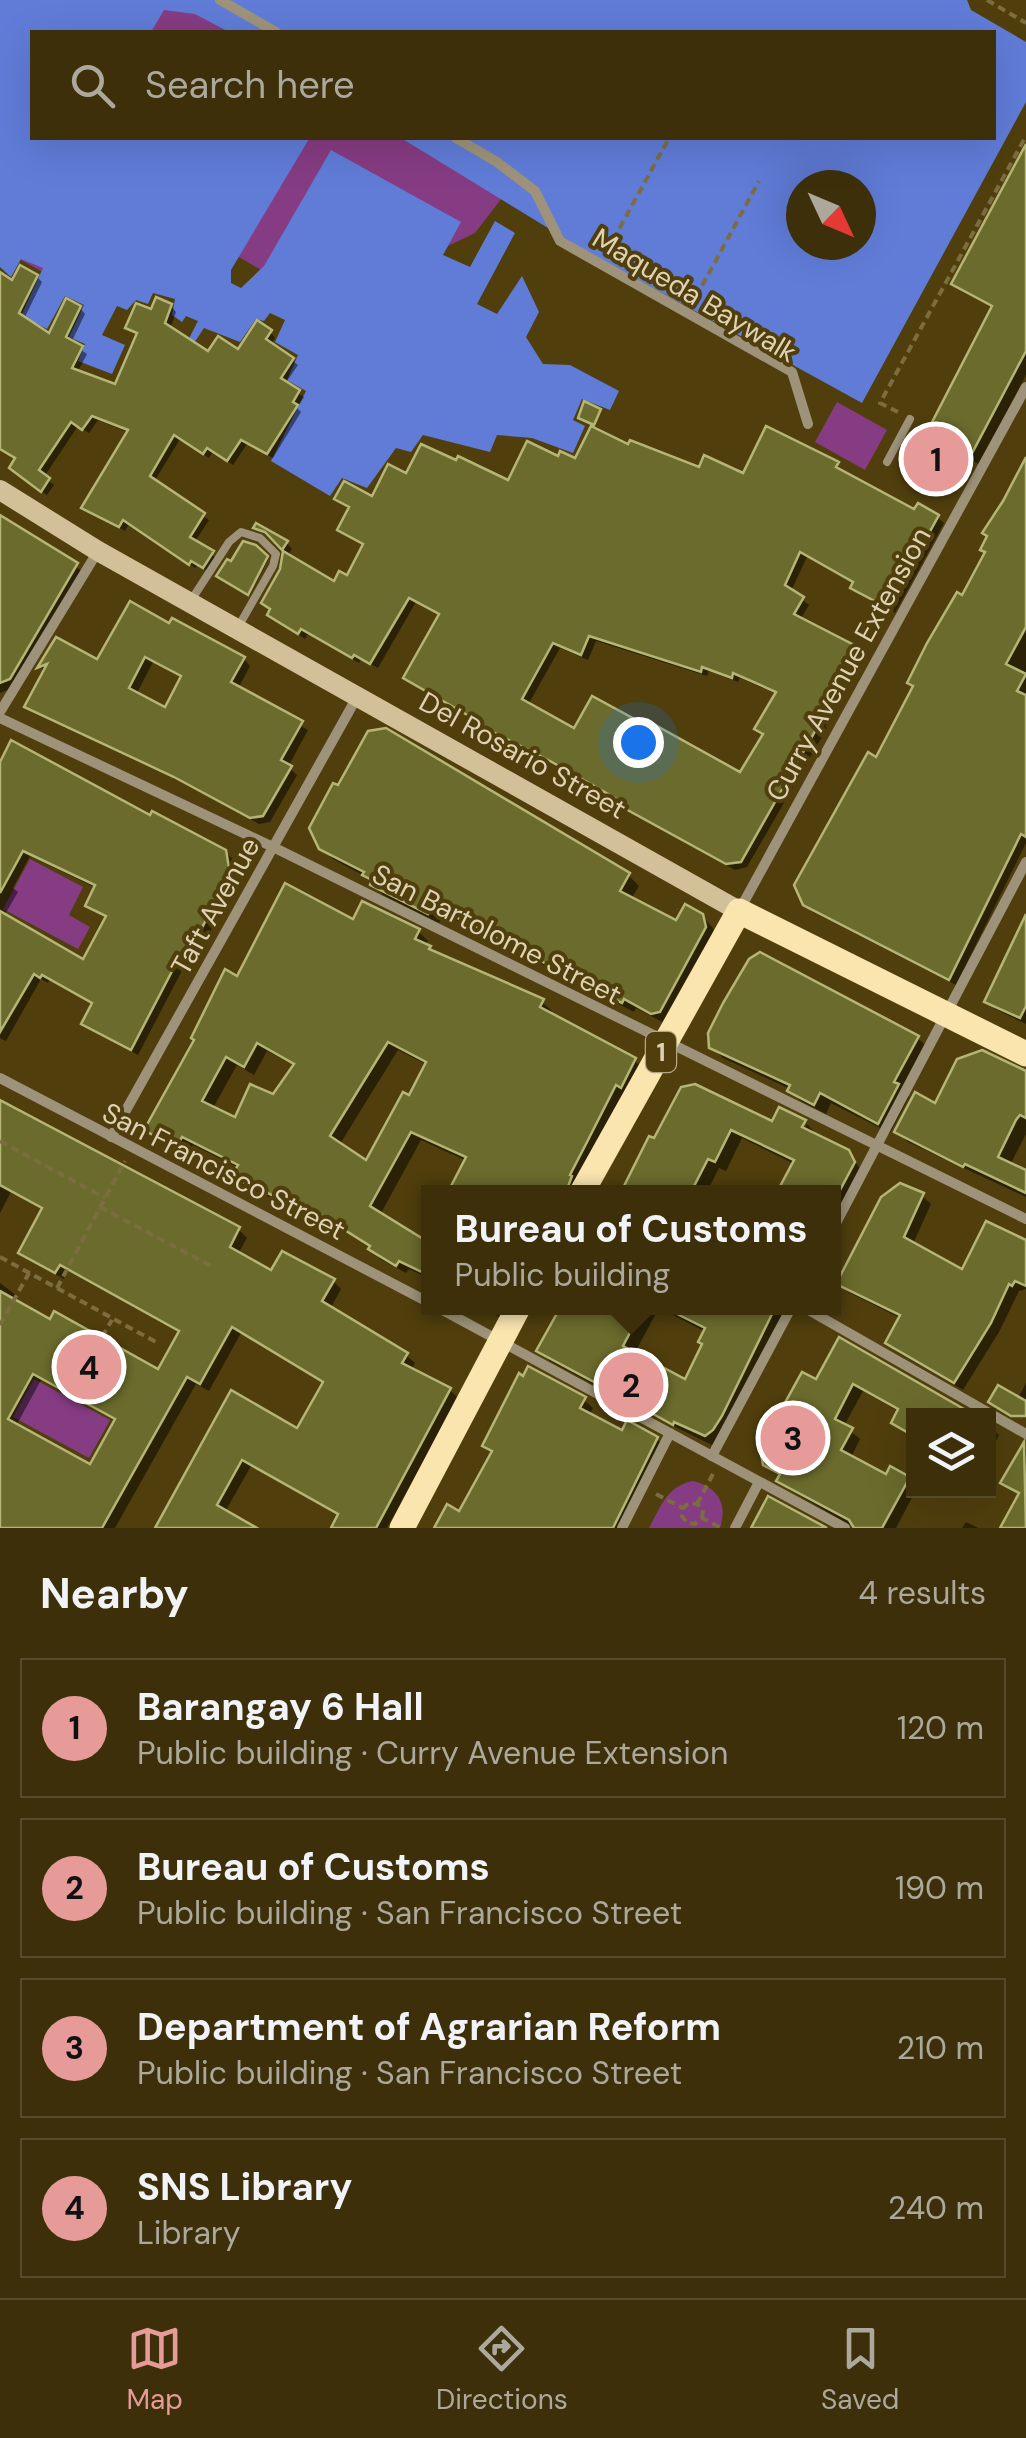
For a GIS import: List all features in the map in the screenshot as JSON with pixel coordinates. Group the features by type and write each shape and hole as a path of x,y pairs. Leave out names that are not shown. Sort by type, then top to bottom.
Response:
{"main road":[{"name":"Del Rosario Street","path":"739,910 1026,1054"},
{"name":"1","path":"586,1185 739,910"},
{"path":"402,1528 514,1315"}],"street":[{"path":"220,0 272,30"},
{"name":"Maqueda Baywalk","path":"459,140 536,191 560,242 792,372 808,424"},
{"name":"Curry Avenue Extension","path":"739,910 1026,387"},
{"name":"Del Rosario Street","path":"0,490 98,551 739,910"},
{"path":"0,715 98,551"},
{"name":"Taft Avenue","path":"111,1137 358,696"},
{"name":"San Bartolome Street","path":"0,715 1026,1219"},
{"path":"841,1214 1026,862"},
{"name":"San Francisco Street","path":"0,1078 421,1298"},
{"path":"452,1315 845,1528"},
{"path":"716,1458 788,1315"},
{"path":"818,1315 1026,1434"},
{"path":"622,1528 670,1433"},
{"path":"736,1528 759,1482"}],"lane":[{"path":"887,462 910,419"},
{"path":"190,603 228,542 241,532 260,538 276,554 273,566 237,629"}],"path":[{"path":"987,0 1026,23"},
{"path":"910,419 880,403 1026,136"},
{"path":"605,256 668,140"},
{"path":"692,303 759,180"},
{"path":"0,1141 106,1198"},
{"path":"57,1288 132,1148"},
{"path":"100,1207 213,1267"},
{"path":"0,1258 156,1342"},
{"path":"0,1324 29,1273"},
{"path":"102,1338 113,1318"},
{"path":"697,1504 716,1458"},
{"path":"643,1487 683,1508"},
{"path":"689,1503 697,1504 703,1510 702,1518 686,1525 683,1508 689,1503"},
{"path":"702,1518 720,1528"}],"shaded area":[{"path":"0,0 199,0 251,30 30,30 30,140 434,140 512,185 475,233 367,285 317,303 144,201 92,300 0,248"},
{"path":"837,402 887,430 865,470 815,442"},
{"path":"30,859 83,887 69,915 90,927 78,949 3,909"},
{"path":"34,1379 110,1420 89,1458 13,1417"},
{"path":"693,1481 709,1487 719,1498 723,1511 720,1528 649,1528 671,1492"}],"water":[{"path":"0,0 967,0 971,10 1026,42 1026,102 862,403 579,247 404,140 996,140 996,30 225,30 195,14 164,10 152,30 30,30 30,140 308,140 231,270 231,283 241,288 264,266 331,150 461,222 443,255 470,267 495,221 515,233 477,304 497,314 522,276 539,312 526,337 543,364 570,365 619,391 610,410 582,399 573,420 585,426 573,453 532,438 497,435 490,452 423,435 411,452 396,448 367,488 342,478 330,496 271,461 306,391 287,380 298,355 275,342 285,320 270,313 264,321 256,319 240,342 204,328 184,358 180,356 198,321 186,316 182,322 172,315 175,299 153,293 148,304 136,300 127,310 117,306 102,335 125,345 112,374 78,361 85,344 69,337 84,305 65,296 47,329 21,316 43,268 21,259 11,277 0,267"}],"building":[{"path":"1026,144 1026,351 970,457 962,453 948,479 912,461 992,306 951,284"},
{"path":"20,265 38,275 19,313 49,333 66,298 81,306 66,337 83,346 72,368 115,384 137,333 125,328 136,303 151,309 156,297 172,304 165,323 208,351 218,336 238,349 257,320 272,330 266,339 294,358 281,378 300,390 293,402 298,405 267,454 241,440 227,461 207,448 203,454 174,435 150,476 205,513 190,537 214,551 203,568 191,561 189,565 123,520 119,527 81,508 128,430 92,416 82,430 71,422 39,470 50,478 41,492 9,468 15,458 0,449 0,272 12,280"},
{"path":"584,401 601,409 594,425 578,418"},
{"path":"591,426 628,444 630,440 699,467 704,455 743,473 766,426 839,462 836,467 914,509 918,503 939,515 888,608 850,588 853,582 800,552 785,585 804,597 794,614 858,647 741,862 726,864 613,802 615,798 550,761 475,723 476,720 403,678 439,614 409,598 370,664 301,629 298,634 267,615 270,609 261,603 280,569 283,551 334,581 339,571 347,575 363,544 337,530 349,507 334,499 344,481 372,496 388,464 406,473 421,444 456,460 458,456 508,480 527,441 558,456 560,451 575,458","holes":["589,636 701,672 702,667 732,678 733,673 776,692 754,729 763,734 740,772 592,696 574,728 522,699 553,643 581,655"]},
{"path":"1026,457 1026,627 1006,664 1026,674 1017,691 1026,695 1026,837 1021,834 949,980 803,905 794,885 868,752 876,757 913,686 907,683 927,643 957,592 962,595 985,552 980,550 987,536 982,533"},
{"path":"0,515 78,563 10,679 0,683"},
{"path":"256,523 288,541 282,550 265,532 253,528"},
{"path":"243,541 256,545 268,556 248,595 216,576"},
{"path":"130,601 169,623 172,618 245,657 231,682 303,721 281,760 292,766 263,816 250,818 174,777 24,707 47,664 37,668 56,637 97,659","holes":["145,657 181,676 165,707 129,688"]},
{"path":"386,728 630,873 620,891 676,920 685,904 703,914 706,927 660,1012 651,1014 624,999 622,1003 432,905 428,914 370,885 372,880 362,875 364,872 319,849 309,828 333,783 338,785 368,731"},
{"path":"11,740 150,815 152,811 226,850 230,873 186,959 180,956 131,1050 81,1024 92,1003 42,975 40,978 34,974 0,1032 0,911 83,959 106,916 85,906 95,885 23,851 0,893 0,762"},
{"path":"285,883 353,919 362,901 420,929 415,939 431,946 429,949 544,999 540,1007 636,1058 621,1088 616,1085 570,1175 569,1185 452,1185 466,1157 411,1132 370,1206 421,1238 421,1272 399,1261 396,1266 284,1192 281,1199 231,1177 238,1165 182,1137 176,1148 144,1130 194,1040 191,1038 225,969 237,976","holes":["388,1042 426,1062 409,1095 403,1092 366,1160 330,1136","257,1043 294,1064 273,1094 250,1084 235,1117 202,1101 226,1057 244,1067"]},
{"path":"1026,914 1026,1006 1020,1018 984,1002"},
{"path":"760,952 919,1036 894,1082 899,1084 878,1124 820,1093 814,1105 787,1091 790,1085 709,1048 708,1033 723,1003 749,959"},
{"path":"982,1050 1026,1071 1026,1118 1020,1115 1016,1120 998,1157 1026,1170 1026,1193 894,1132 915,1092 935,1103 957,1059"},
{"path":"695,1084 772,1121 779,1107 806,1120 802,1127 849,1150 855,1162 841,1188 841,1185 781,1185 794,1160 731,1130 715,1162 708,1159 695,1185 624,1185 649,1136 654,1138 681,1087"},
{"path":"0,1100 240,1227 230,1247 271,1270 282,1251 335,1279 322,1301 408,1353 402,1363 451,1388 376,1528 331,1528 338,1514 242,1460 217,1505 257,1528 155,1528 231,1390 297,1428 323,1382 232,1327 200,1384 187,1377 102,1528 0,1528 0,1291 50,1319 54,1311 158,1369 179,1331 60,1265 55,1273 18,1253 42,1208 0,1185","holes":["33,1374 115,1419 90,1464 8,1419"]},
{"path":"900,1183 924,1193 904,1237 962,1269 986,1221 1026,1240 1026,1286 1015,1281 1012,1286 1009,1284 991,1323 954,1383 885,1343 900,1315 841,1286 841,1274 881,1197"},
{"path":"556,1315 639,1315 623,1346 685,1379 702,1344 698,1342 705,1328 679,1315 772,1315 722,1416 705,1436 674,1422 673,1425 635,1404 638,1399 596,1377 594,1382 536,1351"},
{"path":"839,1337 962,1408 906,1408 906,1431 891,1423 898,1409 853,1384 835,1419 853,1428 841,1450 886,1474 890,1466 906,1475 906,1484 882,1528 854,1528 849,1520 776,1481 780,1474 763,1465 760,1448 802,1372 816,1379"},
{"path":"528,1366 586,1397 580,1408 622,1430 627,1420 658,1437 613,1528 434,1528 447,1504 459,1511 492,1451 482,1446 519,1373 523,1376"},
{"path":"998,1385 1026,1401 1026,1416 1011,1416 988,1402"},
{"path":"1024,1442 1026,1528 1000,1528 1019,1493 1000,1483"},
{"path":"768,1496 827,1528 751,1528"}],"place":[{"name":"Barangay 6 Hall","path":"936,459"},
{"name":"SNS Library","path":"89,1367"},
{"name":"Bureau of Customs","path":"631,1385"},
{"name":"Department of Agrarian Reform","path":"793,1438"}]}
